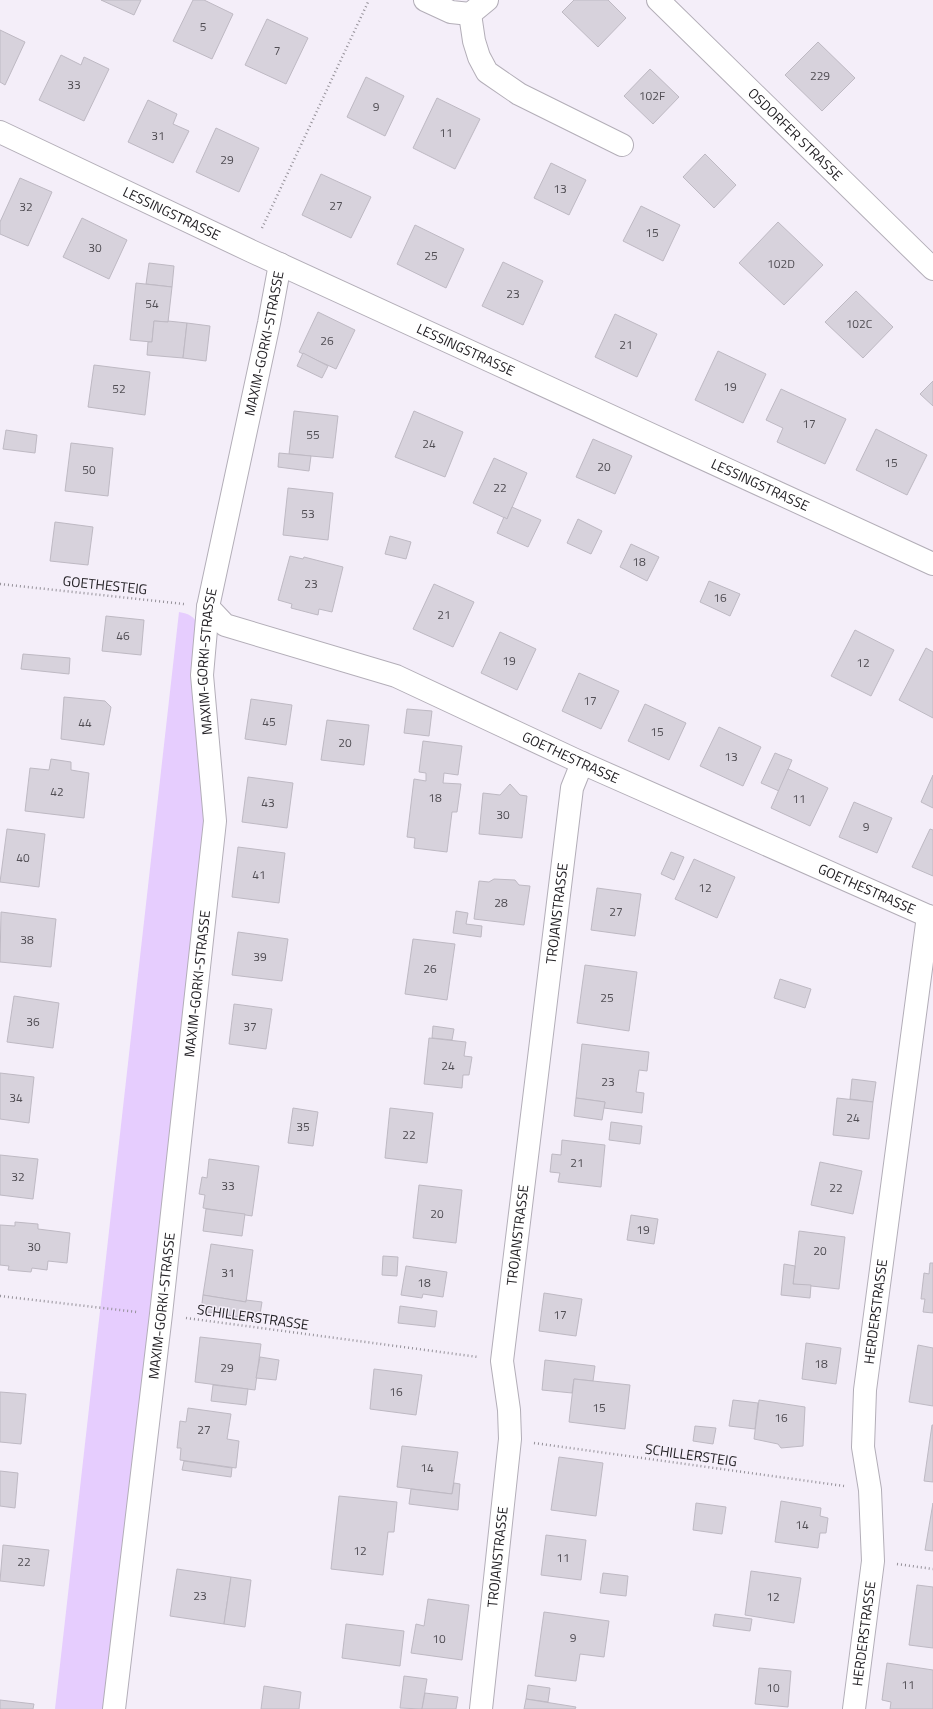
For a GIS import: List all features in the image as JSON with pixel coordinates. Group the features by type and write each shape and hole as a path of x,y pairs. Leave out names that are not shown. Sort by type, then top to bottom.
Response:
{"street":[{"path":"425,0 452,12 470,14 487,0"},
{"name":"OSDORFER STRASSE","path":"658,0 933,269"},
{"path":"470,14 474,41 479,57 487,72 520,94 622,145"},
{"name":"LESSINGSTRASSE","path":"0,132 251,251 933,564"},
{"name":"MAXIM-GORKI-STRASSE","path":"114,1709 161,1314 215,821 202,675 208,607 269,323 280,264"},
{"name":"GOETHESTRASSE","path":"208,607 225,625 396,676 582,763 930,916"},
{"name":"TROJANSTRASSE","path":"481,1709 510,1439 509,1410 502,1361 572,788 582,763"},
{"name":"HERDERSTRASSE","path":"854,1709 872,1561 870,1490 863,1446 865,1390 930,916"}],"path":[{"path":"251,251 368,0"},
{"name":"GOETHESTEIG","path":"0,584 208,607"},
{"name":"SCHILLERSTRASSE","path":"0,1296 161,1314 502,1361"},
{"name":"SCHILLERSTEIG","path":"510,1439 870,1490"},
{"path":"872,1561 933,1569"}],"shaded area":[{"path":"179,612 191,616 195,619 198,625 204,822 151,1314 106,1709 55,1709"}],"building":[{"path":"101,0 141,0 134,15"},
{"path":"193,0 204,0 233,14 212,59 173,41"},
{"path":"574,0 608,0 626,18 598,47 562,12"},
{"path":"267,19 308,38 286,84 245,65"},
{"path":"0,30 25,42 5,85 0,82"},
{"path":"818,42 855,78 822,111 785,75"},
{"path":"61,55 81,65 84,57 109,69 84,121 39,100"},
{"path":"650,69 679,97 653,124 624,96"},
{"path":"366,77 404,96 385,136 347,117"},
{"path":"437,98 480,119 455,169 413,148"},
{"path":"148,100 177,114 173,124 189,131 173,163 128,142"},
{"path":"216,128 259,148 239,192 196,172"},
{"path":"705,154 736,185 714,208 683,177"},
{"path":"551,163 586,180 569,215 534,198"},
{"path":"321,174 371,197 351,238 302,215"},
{"path":"20,178 52,192 28,246 0,234 0,222"},
{"path":"641,206 680,225 663,261 623,241"},
{"path":"82,218 127,240 109,279 63,257"},
{"path":"778,222 823,265 784,305 739,263"},
{"path":"415,225 464,249 446,288 397,264"},
{"path":"503,262 543,281 523,325 482,306"},
{"path":"149,263 174,266 172,287 146,284"},
{"path":"136,283 172,287 168,322 154,321 152,342 130,340"},
{"path":"856,291 893,327 863,358 825,322"},
{"path":"318,312 355,330 336,369 299,352"},
{"path":"615,314 657,334 637,377 595,357"},
{"path":"154,321 187,323 183,358 147,355 148,342 152,342"},
{"path":"187,323 210,326 206,361 183,358"},
{"path":"718,351 766,374 743,423 695,400"},
{"path":"303,353 328,366 322,378 297,366"},
{"path":"94,365 150,372 145,415 88,407"},
{"path":"933,381 933,406 920,394"},
{"path":"781,389 846,419 825,464 777,442 783,428 766,420"},
{"path":"294,411 338,416 333,458 289,454"},
{"path":"414,411 463,432 445,477 395,457"},
{"path":"876,429 927,455 907,495 856,470"},
{"path":"6,430 37,435 35,453 3,449"},
{"path":"593,439 632,456 615,494 576,477"},
{"path":"71,443 113,448 108,496 65,491"},
{"path":"279,453 311,456 309,471 278,467"},
{"path":"494,458 527,473 507,519 473,503"},
{"path":"288,488 333,493 328,540 283,535"},
{"path":"512,507 541,520 528,547 497,533 504,517 507,519"},
{"path":"578,519 602,531 591,554 567,543"},
{"path":"55,522 93,527 88,565 50,561"},
{"path":"390,536 411,542 406,559 385,554"},
{"path":"631,544 659,557 647,581 620,567"},
{"path":"290,556 303,559 304,557 343,567 332,612 319,609 318,615 291,608 292,604 278,600"},
{"path":"709,581 740,594 730,616 700,602"},
{"path":"434,584 474,602 453,647 413,629"},
{"path":"106,616 144,620 141,655 102,651"},
{"path":"855,630 894,650 871,696 831,676"},
{"path":"500,632 536,649 517,690 481,673"},
{"path":"926,648 933,652 933,718 899,700"},
{"path":"23,654 70,658 69,674 21,669"},
{"path":"579,673 619,691 601,729 562,711"},
{"path":"64,697 105,701 111,707 104,745 61,739"},
{"path":"251,699 292,705 286,745 245,739"},
{"path":"645,704 686,723 669,760 628,741"},
{"path":"407,709 432,711 429,736 404,733"},
{"path":"327,720 369,725 364,765 321,760"},
{"path":"719,727 761,747 743,786 700,766"},
{"path":"423,741 462,746 458,775 444,773 443,783 461,784 457,812 452,812 447,852 414,848 415,838 407,837 414,779 426,781 426,773 419,772"},
{"path":"775,753 792,760 779,791 761,783"},
{"path":"51,759 71,762 71,770 89,773 84,818 25,811 30,768 49,770"},
{"path":"788,769 828,788 810,826 771,808"},
{"path":"933,775 933,808 921,802"},
{"path":"248,777 293,783 287,828 242,822"},
{"path":"510,784 520,795 527,796 522,838 479,834 483,793 500,795"},
{"path":"854,802 892,818 877,853 839,837"},
{"path":"7,829 45,834 39,887 0,882"},
{"path":"930,829 933,830 933,876 912,867"},
{"path":"238,847 285,853 279,903 232,897"},
{"path":"671,852 684,857 674,880 661,874"},
{"path":"694,859 735,877 717,918 675,899"},
{"path":"494,879 515,880 519,885 530,886 524,925 474,919 479,881 489,882"},
{"path":"597,888 641,894 635,936 591,930"},
{"path":"456,911 468,913 466,924 482,926 481,937 453,933"},
{"path":"1,912 56,919 51,967 0,962"},
{"path":"238,932 288,939 282,981 232,975"},
{"path":"413,939 455,944 447,1000 405,994"},
{"path":"585,965 637,972 629,1031 577,1023"},
{"path":"780,979 811,989 805,1008 774,998"},
{"path":"14,996 59,1003 53,1048 7,1042"},
{"path":"234,1004 272,1009 266,1049 229,1044"},
{"path":"433,1026 454,1029 452,1040 432,1038"},
{"path":"429,1038 466,1042 464,1056 472,1057 469,1075 463,1075 462,1088 424,1084"},
{"path":"582,1044 649,1052 647,1071 639,1070 636,1092 644,1093 642,1113 604,1108 605,1102 576,1098"},
{"path":"0,1073 34,1077 29,1123 0,1119"},
{"path":"852,1079 876,1082 873,1102 850,1099"},
{"path":"576,1098 605,1102 602,1120 574,1116"},
{"path":"837,1098 873,1102 869,1139 833,1135"},
{"path":"293,1108 318,1112 313,1146 288,1143"},
{"path":"390,1108 433,1113 427,1163 385,1158"},
{"path":"611,1122 642,1126 640,1144 609,1140"},
{"path":"562,1140 605,1145 601,1187 558,1182 560,1173 550,1172 552,1154 561,1155"},
{"path":"0,1155 38,1159 33,1199 0,1195"},
{"path":"209,1159 259,1166 252,1216 203,1208 205,1195 199,1194 202,1177 207,1178"},
{"path":"820,1162 862,1171 853,1214 811,1205"},
{"path":"419,1185 462,1190 456,1243 413,1238"},
{"path":"206,1209 245,1214 242,1236 203,1231"},
{"path":"631,1215 658,1219 654,1244 627,1240"},
{"path":"15,1222 38,1224 38,1229 70,1233 67,1263 48,1261 47,1270 32,1268 31,1272 8,1270 9,1266 0,1265 0,1225 15,1226"},
{"path":"799,1231 845,1237 839,1289 793,1284"},
{"path":"211,1244 253,1250 246,1302 203,1295"},
{"path":"383,1256 398,1257 397,1276 382,1275"},
{"path":"930,1263 933,1263 933,1313 923,1312 925,1299 921,1299 924,1273 929,1274"},
{"path":"784,1264 795,1266 793,1284 811,1285 810,1298 781,1295"},
{"path":"406,1266 447,1272 443,1297 423,1294 422,1298 401,1295"},
{"path":"544,1293 582,1299 576,1336 539,1331"},
{"path":"203,1295 246,1302 246,1300 262,1302 259,1320 201,1311"},
{"path":"400,1306 437,1311 435,1327 398,1323"},
{"path":"200,1337 261,1344 255,1390 195,1382"},
{"path":"806,1343 841,1348 836,1384 802,1379"},
{"path":"918,1345 933,1348 933,1406 909,1402"},
{"path":"260,1357 279,1360 276,1380 256,1378"},
{"path":"545,1360 595,1366 593,1381 574,1379 572,1393 542,1390"},
{"path":"374,1369 422,1375 416,1415 370,1409"},
{"path":"574,1379 630,1385 625,1429 569,1422"},
{"path":"213,1385 248,1389 246,1405 211,1401"},
{"path":"0,1392 26,1394 21,1444 0,1442"},
{"path":"733,1400 758,1403 755,1429 729,1426"},
{"path":"759,1400 805,1407 803,1446 781,1448 778,1444 754,1439"},
{"path":"188,1408 231,1414 227,1439 239,1441 236,1468 180,1460 181,1448 177,1448 180,1421 186,1422"},
{"path":"933,1425 933,1482 924,1481"},
{"path":"695,1426 716,1428 713,1444 693,1441"},
{"path":"402,1446 458,1452 452,1494 397,1487"},
{"path":"559,1457 603,1463 596,1516 551,1510"},
{"path":"184,1461 232,1468 231,1477 182,1470"},
{"path":"0,1471 18,1473 15,1508 0,1506"},
{"path":"454,1483 460,1484 458,1510 409,1504 411,1489 452,1494"},
{"path":"339,1496 397,1502 394,1532 388,1532 383,1575 331,1569"},
{"path":"781,1501 821,1508 820,1516 828,1518 826,1533 820,1533 818,1548 775,1542"},
{"path":"696,1503 726,1507 722,1534 693,1530"},
{"path":"933,1503 933,1551 925,1550"},
{"path":"546,1535 586,1540 581,1580 541,1575"},
{"path":"3,1545 49,1550 44,1586 0,1581"},
{"path":"177,1569 231,1577 224,1624 170,1616"},
{"path":"751,1571 801,1578 794,1623 745,1615"},
{"path":"603,1573 628,1576 626,1596 600,1593"},
{"path":"231,1577 251,1580 245,1627 224,1624"},
{"path":"917,1585 933,1587 933,1648 909,1645"},
{"path":"428,1599 469,1605 462,1660 411,1653 416,1624 424,1626"},
{"path":"544,1612 609,1621 604,1657 580,1654 576,1681 535,1676"},
{"path":"715,1614 752,1619 750,1631 713,1626"},
{"path":"346,1624 404,1631 400,1666 342,1658"},
{"path":"887,1663 933,1670 933,1709 890,1709 891,1702 882,1700"},
{"path":"759,1668 791,1671 788,1707 755,1704"},
{"path":"404,1676 427,1679 422,1709 400,1708"},
{"path":"528,1685 550,1688 548,1702 526,1699"},
{"path":"264,1686 301,1692 299,1709 261,1709"},
{"path":"425,1693 458,1697 456,1709 422,1709"},
{"path":"526,1699 576,1707 575,1709 524,1709"},
{"path":"0,1700 34,1704 33,1709 0,1709"}]}
